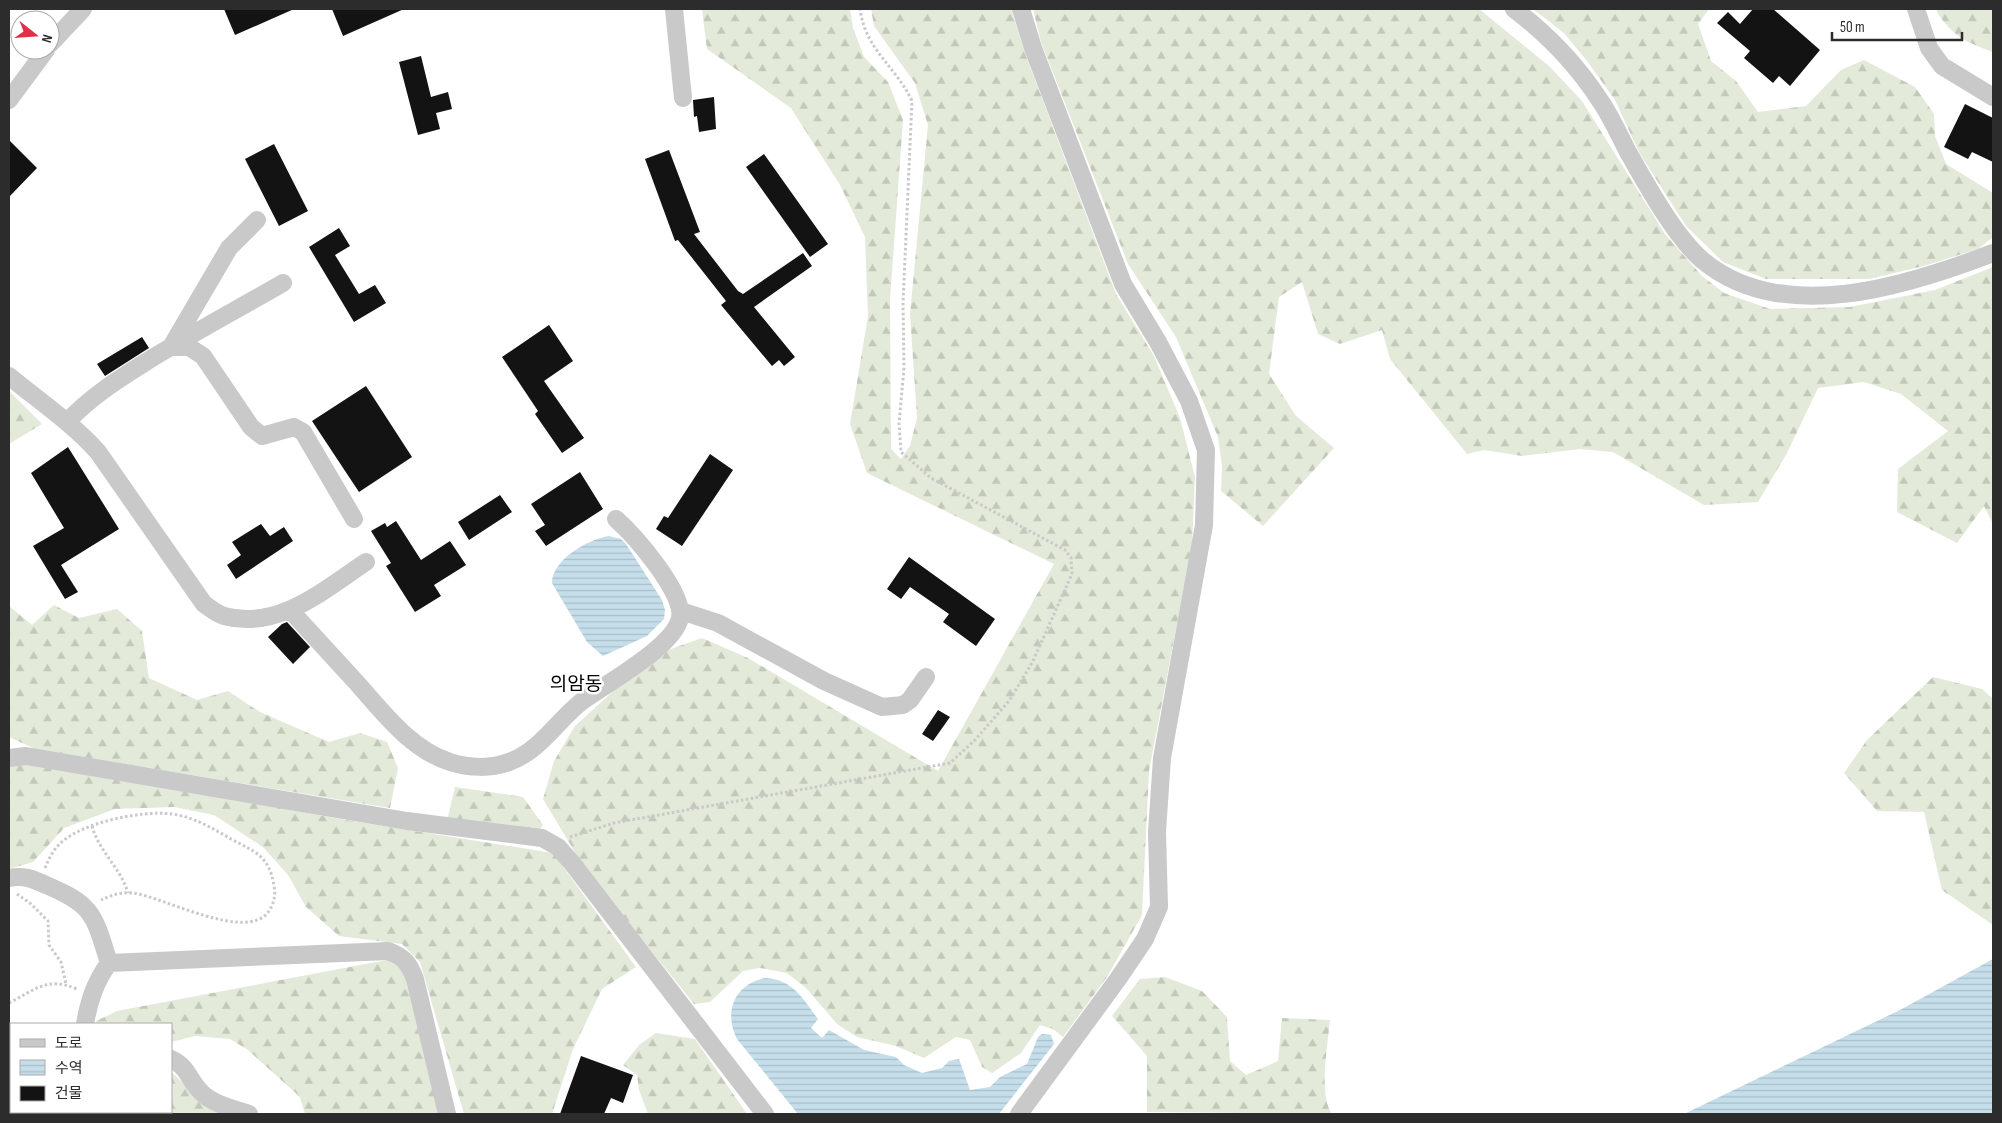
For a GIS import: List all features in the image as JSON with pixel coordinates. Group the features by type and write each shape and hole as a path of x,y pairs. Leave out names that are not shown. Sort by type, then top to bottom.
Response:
{"street":[{"path":"60,33 83,9"},
{"path":"674,9 683,98"},
{"path":"1019,1114 1129,963 1145,939 1159,907 1157,832 1162,758 1204,525 1206,450 1189,401 1158,342 1123,284 1033,48 1021,9"},
{"path":"1514,9 1538,28 1573,64 1600,100 1668,219 1700,258 1732,279 1757,290 1789,296 1853,294 1957,266 1993,252"},
{"path":"1916,9 1929,48 1942,66 1993,97"},
{"path":"9,100 39,60"},
{"path":"171,347 229,248 256,220"},
{"path":"67,422 101,390 171,347 283,283"},
{"path":"171,347 190,347 203,356 250,428 262,436 294,427 303,432 354,519"},
{"path":"9,376 81,432 98,452 204,604 223,616 253,619 297,608 366,562"},
{"path":"290,610 390,720 430,754 451,762 472,766 508,763 524,756 582,702 619,678 672,634 680,619 681,611 670,586 651,557 631,532 616,519"},
{"path":"681,611 718,623 824,681 882,707 903,705 910,700 926,677"},
{"path":"9,758 26,756 407,821 542,838 558,847 572,863 765,1114"},
{"path":"9,878 26,876 72,896 89,910 97,925 109,962"},
{"path":"109,962 388,951 400,955 409,963 415,979 447,1114"},
{"path":"85,1023 91,995 99,977 109,962"},
{"path":"172,1059 182,1064 193,1083 203,1095 249,1114"}],"path":[{"path":"542,838 572,837 614,823 950,763 975,740 1009,701 1032,663 1072,574 1071,558 1065,550 930,478 901,452 899,424 904,368 903,302 912,101 904,84 878,53 863,28 860,9"},
{"path":"66,984 61,962 49,945 48,921 31,904 13,891 35,880 44,870 56,847 69,836 92,826 110,820 155,814 171,814 196,820 260,854 269,871 275,897 266,914 252,923 212,918 148,896 128,893 112,895 101,900 89,910"},
{"path":"92,826 103,852 117,868 128,893"},
{"path":"9,1003 50,983 66,984 91,995"}],"green space":[{"path":"702,9 850,9 853,28 864,57 888,82 903,120 890,300 891,449 901,459 910,446 917,418 910,314 928,125 915,83 874,26 871,9 1011,9 1025,53 1116,294 1154,356 1180,418 1195,477 1192,545 1149,771 1142,915 1107,977 1063,1037 1053,1029 1040,1025 1021,1053 992,1073 982,1067 970,1040 956,1037 924,1058 896,1046 857,1037 837,1024 806,988 787,973 760,968 743,971 710,1002 694,1004 585,869 543,799 554,761 575,726 620,685 668,650 702,638 748,658 938,771 1054,564 867,473 850,424 868,316 865,237 840,185 791,108 707,49"},
{"path":"1033,9 1479,9 1549,66 1582,101 1665,234 1702,276 1724,293 1770,309 1850,307 1935,290 1993,267 1993,524 1984,506 1957,543 1897,512 1898,469 1948,431 1901,394 1864,382 1818,388 1787,453 1758,502 1704,505 1613,452 1580,449 1522,456 1484,450 1467,454 1390,359 1382,330 1340,344 1318,334 1302,282 1279,297 1269,374 1296,416 1334,448 1263,526 1221,491 1222,466 1218,437 1176,337 1128,264 1041,42"},
{"path":"1533,9 1709,9 1698,24 1711,61 1736,81 1758,112 1806,106 1841,70 1864,60 1915,87 1934,114 1935,136 1946,164 1993,193 1993,237 1978,249 1924,266 1869,279 1766,279 1723,262 1686,226 1640,154 1615,100 1587,61 1564,33"},
{"path":"1937,9 1993,9 1993,52 1961,38 1943,20"},
{"path":"9,391 42,424 9,444"},
{"path":"54,605 79,618 117,609 142,631 149,678 197,700 228,691 260,712 329,742 360,733 387,742 398,768 390,808 35,749 9,737 9,606 32,625"},
{"path":"1933,677 1982,689 1993,699 1993,925 1942,890 1924,812 1877,811 1844,773 1867,740"},
{"path":"24,761 340,819 553,853 636,967 602,989 573,1049 552,1114 464,1114 420,962 402,944 339,936 306,907 288,875 263,847 214,815 174,807 115,809 64,828 33,862 9,869 9,766"},
{"path":"455,787 523,797 543,825 538,831 447,821"},
{"path":"387,960 401,968 409,982 438,1114 305,1114 300,1097 248,1050 230,1039 195,1036 172,1042 172,1023 96,1023 96,1021 117,1011"},
{"path":"1165,977 1202,991 1227,1017 1230,1061 1246,1075 1278,1061 1282,1018 1330,1020 1325,1082 1328,1105 1332,1114 1147,1112 1147,1056 1112,1016 1140,979"},
{"path":"656,1033 695,1039 747,1114 648,1114 639,1090 637,1075 623,1065 639,1045"},
{"path":"172,1073 219,1114 34,1114 172,1113"}],"water":[{"path":"609,536 621,539 626,544 662,600 665,610 664,619 647,636 603,656 587,642 552,583 558,566 564,559 591,541"},
{"path":"1993,959 1993,1114 1684,1114 1900,1010"},
{"path":"765,978 783,982 796,991 818,1019 811,1028 822,1038 829,1030 864,1050 896,1057 904,1065 922,1073 942,1068 949,1061 959,1059 970,1090 990,1087 1000,1077 1027,1064 1038,1037 1042,1034 1051,1035 1054,1044 999,1114 798,1114 737,1039 733,1029 732,1009 739,993 746,986"}],"building":[{"path":"224,9 294,9 235,35"},
{"path":"332,9 404,9 343,36"},
{"path":"1753,9 1773,9 1820,50 1790,86 1779,76 1773,83 1744,58 1750,51 1717,23 1728,12 1740,24"},
{"path":"421,56 431,97 448,92 452,109 436,113 440,129 418,135 399,62"},
{"path":"714,97 716,129 699,132 697,116 694,117 693,100"},
{"path":"1965,104 1993,118 1993,162 1972,152 1968,159 1944,147"},
{"path":"9,140 37,168 9,197"},
{"path":"274,144 308,211 279,226 245,159"},
{"path":"669,150 700,232 694,234 738,291 743,294 803,253 812,266 754,307 795,357 784,366 779,360 772,366 721,305 726,301 678,240 675,241 645,159"},
{"path":"764,154 828,244 810,257 746,167"},
{"path":"339,228 350,246 335,255 359,294 375,285 386,303 354,322 309,247"},
{"path":"549,325 573,361 544,381 584,438 562,453 535,414 538,411 502,357"},
{"path":"142,337 149,348 105,376 97,364"},
{"path":"366,386 412,457 359,492 312,421"},
{"path":"68,447 119,529 61,565 78,592 65,599 33,546 64,528 31,473"},
{"path":"710,454 733,470 682,546 656,529 664,516 668,518"},
{"path":"580,472 603,509 546,546 535,531 545,525 531,504"},
{"path":"500,495 512,512 469,540 458,522"},
{"path":"396,521 421,560 450,541 466,565 434,585 441,596 415,612 386,566 391,563 371,531 385,523 387,527"},
{"path":"261,524 270,536 284,527 293,541 236,579 227,565 241,555 232,542"},
{"path":"909,557 995,619 976,646 943,622 949,614 910,587 901,599 887,589"},
{"path":"287,622 310,647 293,664 268,637 282,624"},
{"path":"938,710 950,717 933,741 922,734"},
{"path":"581,1056 633,1075 623,1103 611,1098 604,1114 560,1114"}],"district":[{"name":"의암동","path":"576,684"}]}
